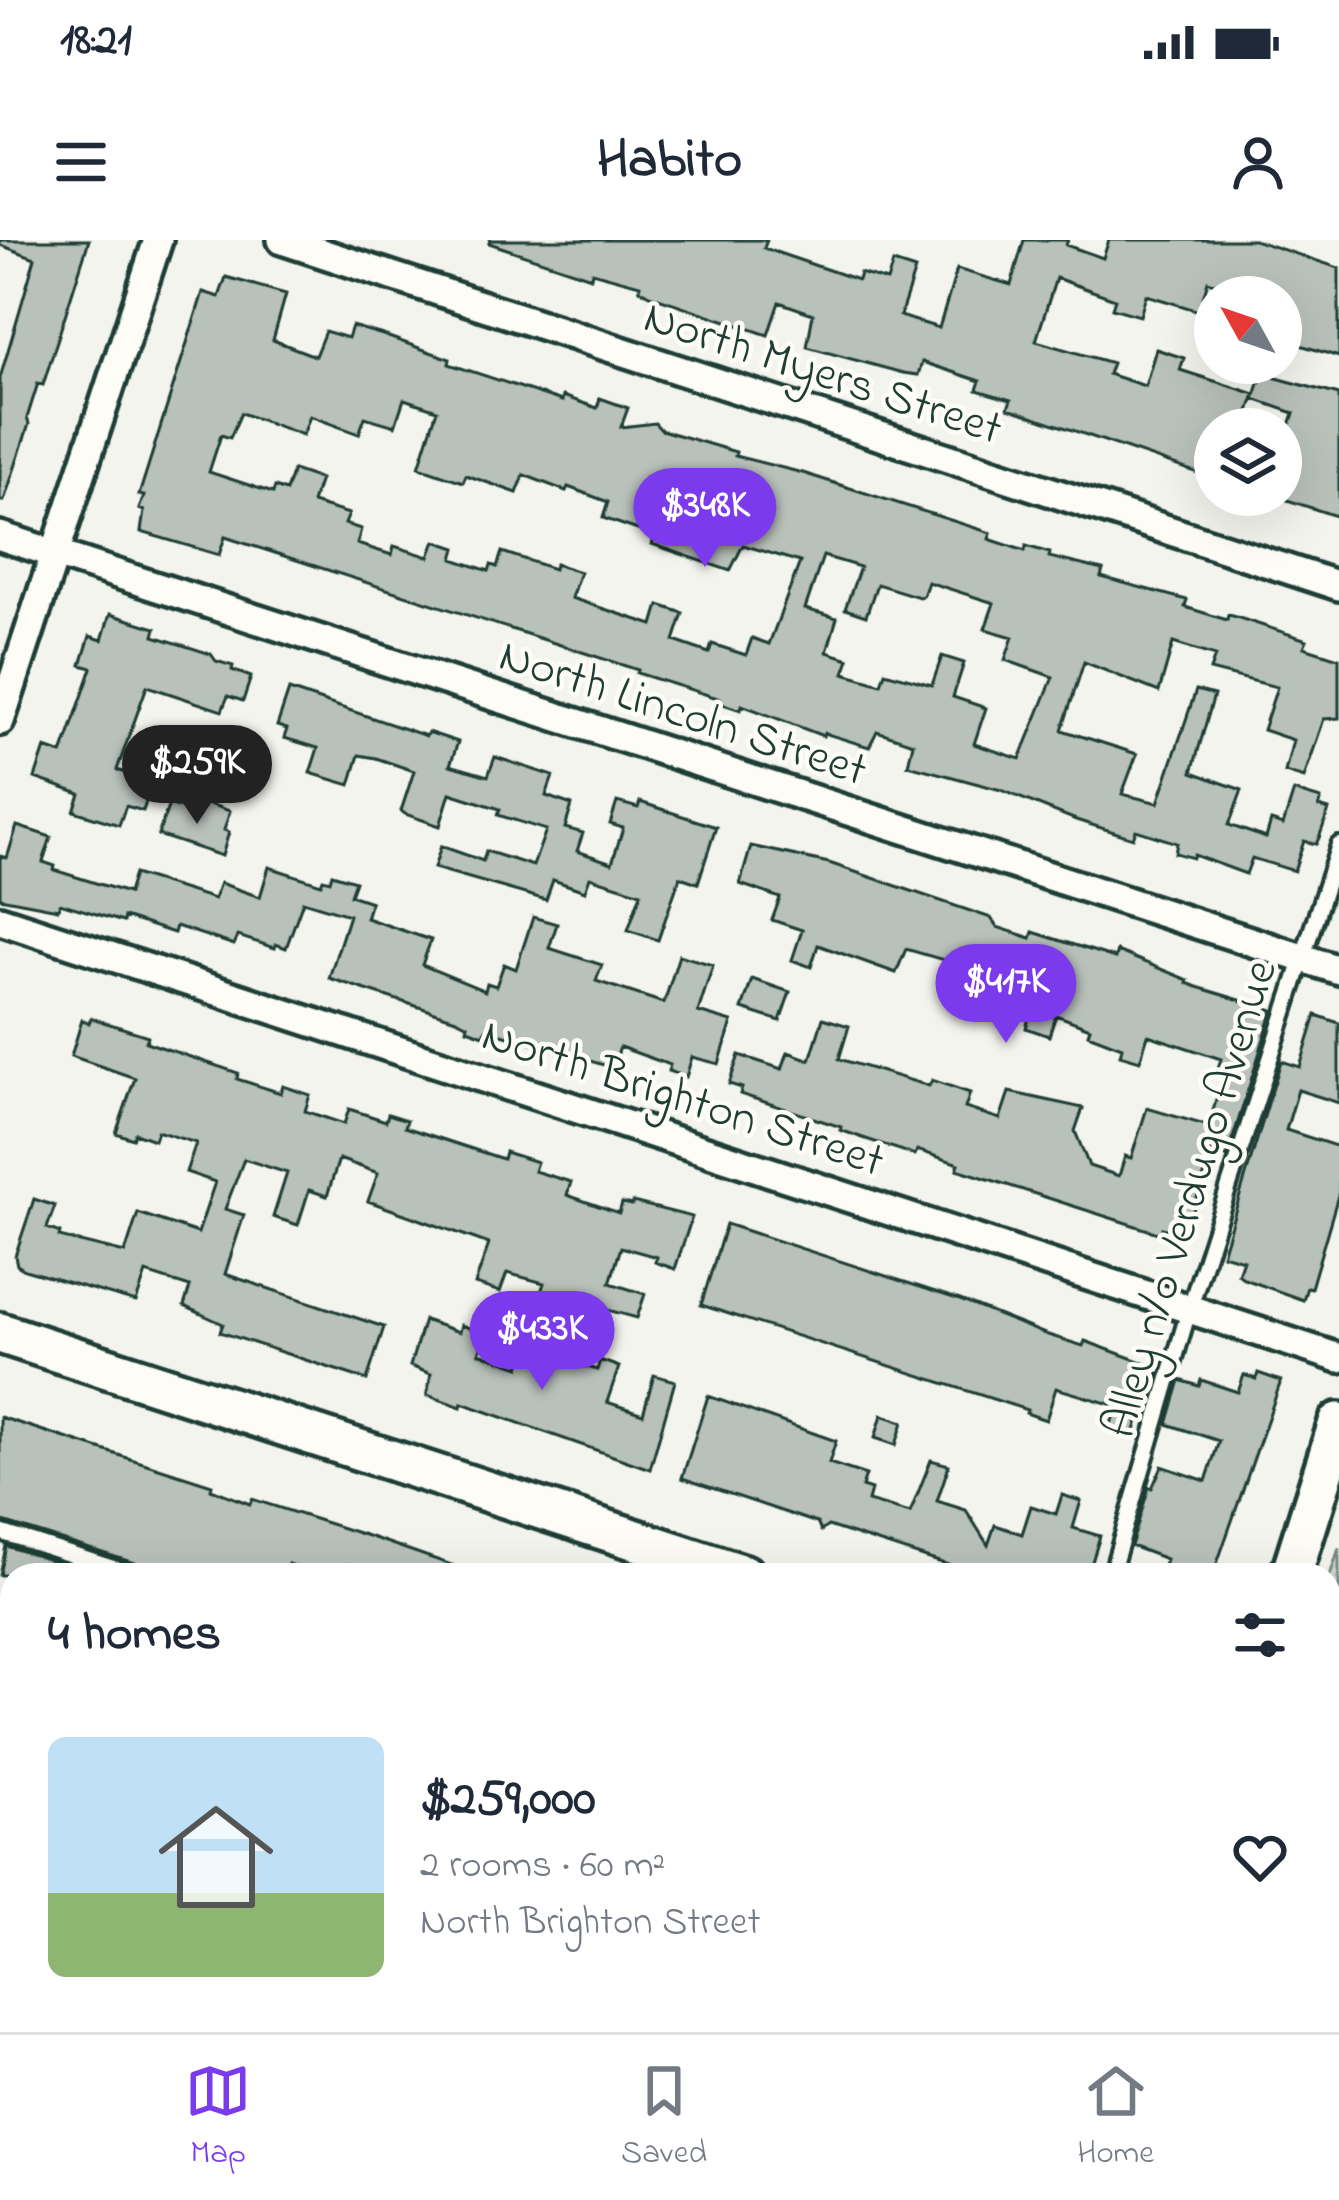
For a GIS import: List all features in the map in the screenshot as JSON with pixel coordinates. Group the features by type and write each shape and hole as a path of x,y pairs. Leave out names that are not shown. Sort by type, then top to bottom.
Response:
{"main road":[{"path":"0,1333 706,1563"},
{"path":"1295,1563 1339,1423"}],"street":[{"path":"0,722 158,240"},
{"name":"North Myers Street","path":"282,240 1339,586"},
{"name":"North Lincoln Street","path":"0,536 1339,970"},
{"name":"North Brighton Street","path":"0,920 1339,1358"}],"lane":[{"name":"Alley n/o Verdugo Avenue","path":"1115,1563 1190,1307 1339,845"},
{"path":"0,1532 97,1563"}],"building":[{"path":"0,240 89,240 43,385 38,383 4,501 0,501 0,378 35,258 0,245"},
{"path":"767,240 764,248 858,280 860,273 887,281 893,263 915,270 900,316 939,328 957,269 1011,285 1024,240 1068,240 1066,245 1103,258 1109,240 1254,240 1339,268 1339,357 1302,346 1302,276 1194,276 1194,309 1146,295 1140,316 1112,308 1115,299 1056,278 1036,341 1112,363 1108,374 1145,386 1156,349 1184,358 1180,370 1194,374 1194,384 1224,384 1255,394 1250,408 1194,408 1194,472 1008,408 1011,400 977,390 980,381 922,362 918,375 807,347 813,314 779,302 768,335 649,295 640,285 592,272 591,277 489,243"},
{"path":"226,277 286,294 273,340 315,356 325,331 348,338 352,326 562,401 563,396 597,408 600,398 628,408 621,427 655,423 661,430 736,452 735,456 991,533 989,539 1025,551 1026,546 1050,553 1049,557 1103,570 1101,577 1187,600 1185,607 1227,620 1228,615 1233,616 1307,640 1304,647 1339,658 1339,718 1324,719 1304,778 1285,772 1293,740 1263,730 1277,687 1210,670 1215,656 1173,643 1159,692 1084,662 1062,730 1137,754 1122,794 1158,803 1196,690 1214,695 1192,772 1242,790 1229,825 1266,838 1271,821 1283,825 1294,791 1321,799 1319,807 1329,810 1319,838 1316,844 1304,841 1294,871 1252,858 1246,874 1175,853 1177,843 1136,830 1133,838 1001,790 908,765 913,743 877,731 869,747 823,736 638,670 225,537 219,555 141,532 144,511 139,509 144,496 139,495 203,292 219,297","holes":["404,399 437,410 419,467 463,482 466,475 517,493 524,475 566,491 568,487 608,502 603,518 655,536 652,544 730,571 743,545 800,562 769,644 752,638 746,655 712,644 709,653 674,641 683,613 659,605 653,625 571,598 580,572 555,564 554,569 502,552 497,567 491,565 489,571 453,559 456,548 435,541 429,557 394,546 392,555 357,544 361,529 345,524 349,514 312,503 320,479 293,470 286,491 275,487 273,493 209,472 221,435 230,438 241,413 303,435 310,416 359,434 365,417 395,426","823,556 860,567 845,609 866,616 877,584 919,597 928,582 994,603 985,629 1013,637 1005,660 1053,677 1020,759 974,744 986,708 953,697 964,663 942,656 932,685 885,672 881,684 844,673 849,659 827,652 837,618 805,609"]},
{"path":"1259,384 1299,384 1339,395 1336,516 1302,505 1302,408 1280,408 1254,399"},
{"path":"110,614 156,628 154,636 211,654 251,677 243,701 228,696 222,711 147,686 117,770 153,782 143,811 126,806 119,825 74,811 80,794 35,778 45,748 62,754 92,668 81,665 90,636 102,640"},
{"path":"289,690 426,736 428,732 458,742 450,765 488,776 495,757 553,776 546,796 572,805 565,828 583,833 577,851 612,863 623,828 610,824 617,802 638,808 640,802 716,827 698,883 680,877 658,940 628,930 641,893 590,877 585,891 553,880 546,900 434,868 441,846 483,861 486,851 533,866 546,830 450,793 440,826 405,814 401,811 414,771 376,758 359,755 350,785 310,773 318,748 284,738 287,729 277,726"},
{"path":"197,800 230,811 222,856 158,835 169,804 194,812"},
{"path":"17,826 51,837 43,862 55,866 54,870 128,893 134,874 214,899 220,883 260,897 269,867 321,884 323,879 330,881 332,874 355,881 350,895 371,902 366,918 431,940 422,965 485,991 487,983 496,986 504,964 516,969 533,917 557,924 549,948 602,965 596,981 664,1003 679,955 713,965 698,1012 732,1022 719,1064 692,1057 686,1077 668,1071 670,1065 620,1047 613,1068 486,1029 484,1035 456,1019 329,978 349,915 303,901 286,948 276,944 275,948 238,936 234,945 176,926 174,933 60,903 58,909 0,898 0,856 7,858"},
{"path":"751,846 829,863 991,918 997,927 1031,938 1033,932 1115,958 1117,951 1197,987 1273,1010 1227,1157 1212,1152 1185,1235 1162,1228 1161,1234 740,1094 742,1088 729,1084 739,1055 782,1069 788,1052 810,1060 823,1018 849,1026 839,1059 970,1093 965,1108 1000,1119 1009,1092 1083,1108 1075,1131 1089,1166 1119,1176 1125,1156 1131,1158 1147,1108 1208,1126 1226,1070 1218,1068 1221,1059 1148,1035 1140,1061 1120,1055 1122,1047 1056,1015 1049,1036 1026,1028 1037,992 1000,980 996,997 957,984 961,965 906,949 896,973 818,945 811,967 792,960 802,930 772,920 780,898 740,884"},
{"path":"752,979 790,992 780,1021 742,1009"},
{"path":"1316,1015 1339,1023 1339,1103 1298,1090 1286,1130 1339,1147 1339,1192 1311,1288 1307,1287 1303,1300 1244,1279 1238,1274 1243,1260 1222,1254 1281,1061 1300,1067"},
{"path":"91,1018 238,1073 237,1079 281,1093 283,1086 310,1095 305,1111 344,1124 349,1109 386,1121 388,1114 407,1120 405,1127 503,1159 505,1152 537,1162 534,1171 571,1182 567,1195 619,1213 622,1203 633,1202 692,1217 675,1269 655,1262 657,1257 621,1247 610,1283 645,1294 637,1318 541,1292 544,1283 507,1273 500,1292 475,1284 489,1244 368,1201 378,1173 339,1159 327,1196 309,1190 298,1225 273,1217 287,1173 244,1159 225,1209 244,1215 225,1274 384,1327 367,1380 220,1332 223,1324 184,1306 190,1287 146,1273 136,1302 25,1270 17,1265 15,1256 34,1199 55,1206 47,1228 60,1233 59,1237 125,1253 138,1213 198,1233 215,1182 186,1172 196,1143 157,1131 154,1140 116,1133 135,1078 71,1056 82,1020 89,1023"},
{"path":"726,1224 1155,1367 1159,1373 1146,1417 1140,1415 1133,1437 1109,1430 1117,1406 1056,1388 1046,1420 701,1305"},
{"path":"424,1320 459,1332 461,1325 486,1334 479,1353 520,1367 529,1338 549,1344 548,1355 597,1370 600,1360 619,1367 607,1402 643,1414 654,1375 675,1381 650,1469 427,1395 431,1374 410,1366"},
{"path":"1258,1373 1281,1381 1217,1563 1165,1563 1166,1559 1131,1546 1149,1487 1162,1466 1206,1481 1219,1441 1167,1424 1180,1380 1199,1386 1201,1380 1238,1392 1244,1375 1256,1379"},
{"path":"708,1396 836,1441 829,1463 866,1475 862,1487 871,1490 868,1501 910,1513 931,1460 949,1465 937,1501 966,1510 988,1545 995,1525 1022,1534 1031,1506 1056,1514 1062,1495 1081,1501 1073,1528 1100,1536 1092,1563 942,1563 828,1526 821,1531 817,1523 682,1478"},
{"path":"882,1415 903,1422 896,1445 875,1438"},
{"path":"0,1417 212,1485 211,1489 250,1504 252,1499 446,1563 135,1563 0,1521"},
{"path":"6,1546 60,1563 2,1563"}]}
